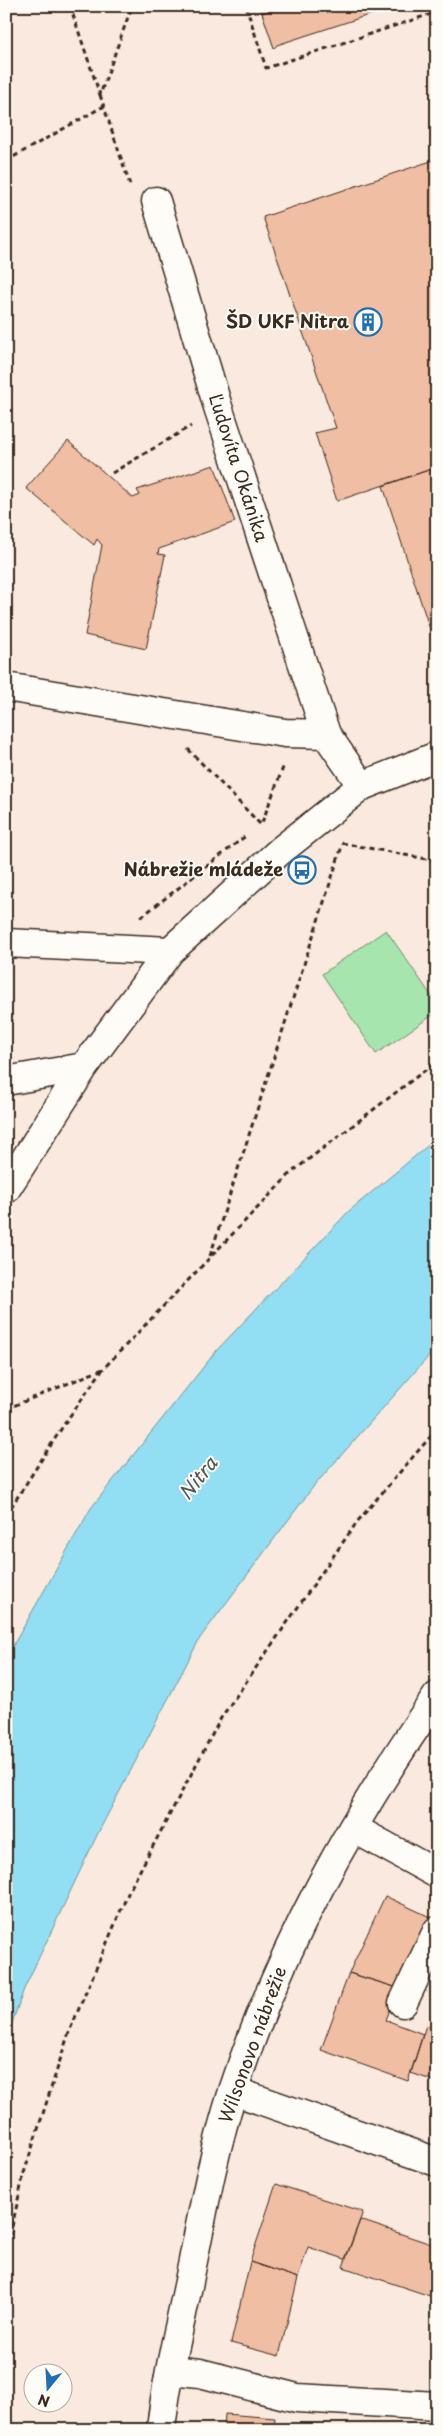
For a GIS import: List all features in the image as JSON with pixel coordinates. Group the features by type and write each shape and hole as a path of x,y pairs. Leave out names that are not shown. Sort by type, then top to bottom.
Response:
{"street":[{"name":"Ľudovíta Okánika","path":"156,201 218,407 326,734 362,786"},
{"path":"6,687 285,733 326,734"},
{"path":"6,1189 84,1068 170,951 280,851 362,786 437,756"},
{"path":"6,943 170,951"},
{"path":"6,1081 84,1068"},
{"name":"Wilsonovo nábrežie","path":"161,2430 211,2169 234,2091 282,1962 327,1872 391,1763 437,1696"},
{"path":"353,1828 437,1874"},
{"path":"403,2003 437,1931"},
{"path":"234,2091 437,2162"},
{"path":"171,2370 200,2373 297,2398 437,2406"}],"path":[{"path":"70,6 100,95 132,6"},
{"path":"246,6 266,68 437,12"},
{"path":"6,161 104,106"},
{"path":"112,473 207,416 218,407"},
{"path":"181,743 261,824"},
{"path":"261,824 286,760"},
{"path":"140,918 269,819"},
{"path":"302,835 437,860"},
{"path":"209,1258 343,843"},
{"path":"6,1516 65,1424 104,1369 209,1258 292,1172 437,1061"},
{"path":"6,1409 104,1369"},
{"path":"6,2252 24,2173 69,2032 129,1891 221,1718 357,1522 437,1429"}],"green space":[{"path":"386,930 437,1004 437,1012 376,1054 322,974"}],"water":[{"name":"Nitra","path":"437,1138 437,1347 313,1487 200,1638 98,1833 24,1989 6,2040 6,1658 91,1508 217,1350 349,1211"}],"building":[{"path":"260,6 280,6 262,13"},
{"path":"280,6 396,6 277,45 274,48 262,13"},
{"name":"ŠD UKF Nitra","path":"437,159 437,467 337,501 315,433 336,428 263,217"},
{"path":"68,441 133,498 140,495 137,490 214,465 235,522 159,549 158,554 165,555 146,649 85,635 102,545 97,539 94,545 26,488"},
{"path":"437,467 437,651 383,486"},
{"path":"385,1896 430,1917 398,1988 349,1973"},
{"path":"349,1973 398,1988 386,2020 423,2034 408,2081 321,2050"},
{"path":"426,2025 437,2029 437,2082 411,2073"},
{"path":"276,2184 363,2212 345,2259 308,2247 298,2278 250,2262"},
{"path":"360,2220 437,2246 437,2274 430,2296 343,2267"},
{"path":"250,2262 298,2278 279,2356 231,2343"},
{"path":"437,2274 437,2298 430,2296"},
{"path":"225,2414 275,2418 274,2430 224,2430"}],"place":[{"name":"ŠD UKF Nitra","path":"368,322"},
{"name":"Nábrežie mládeže","path":"302,870"}]}
